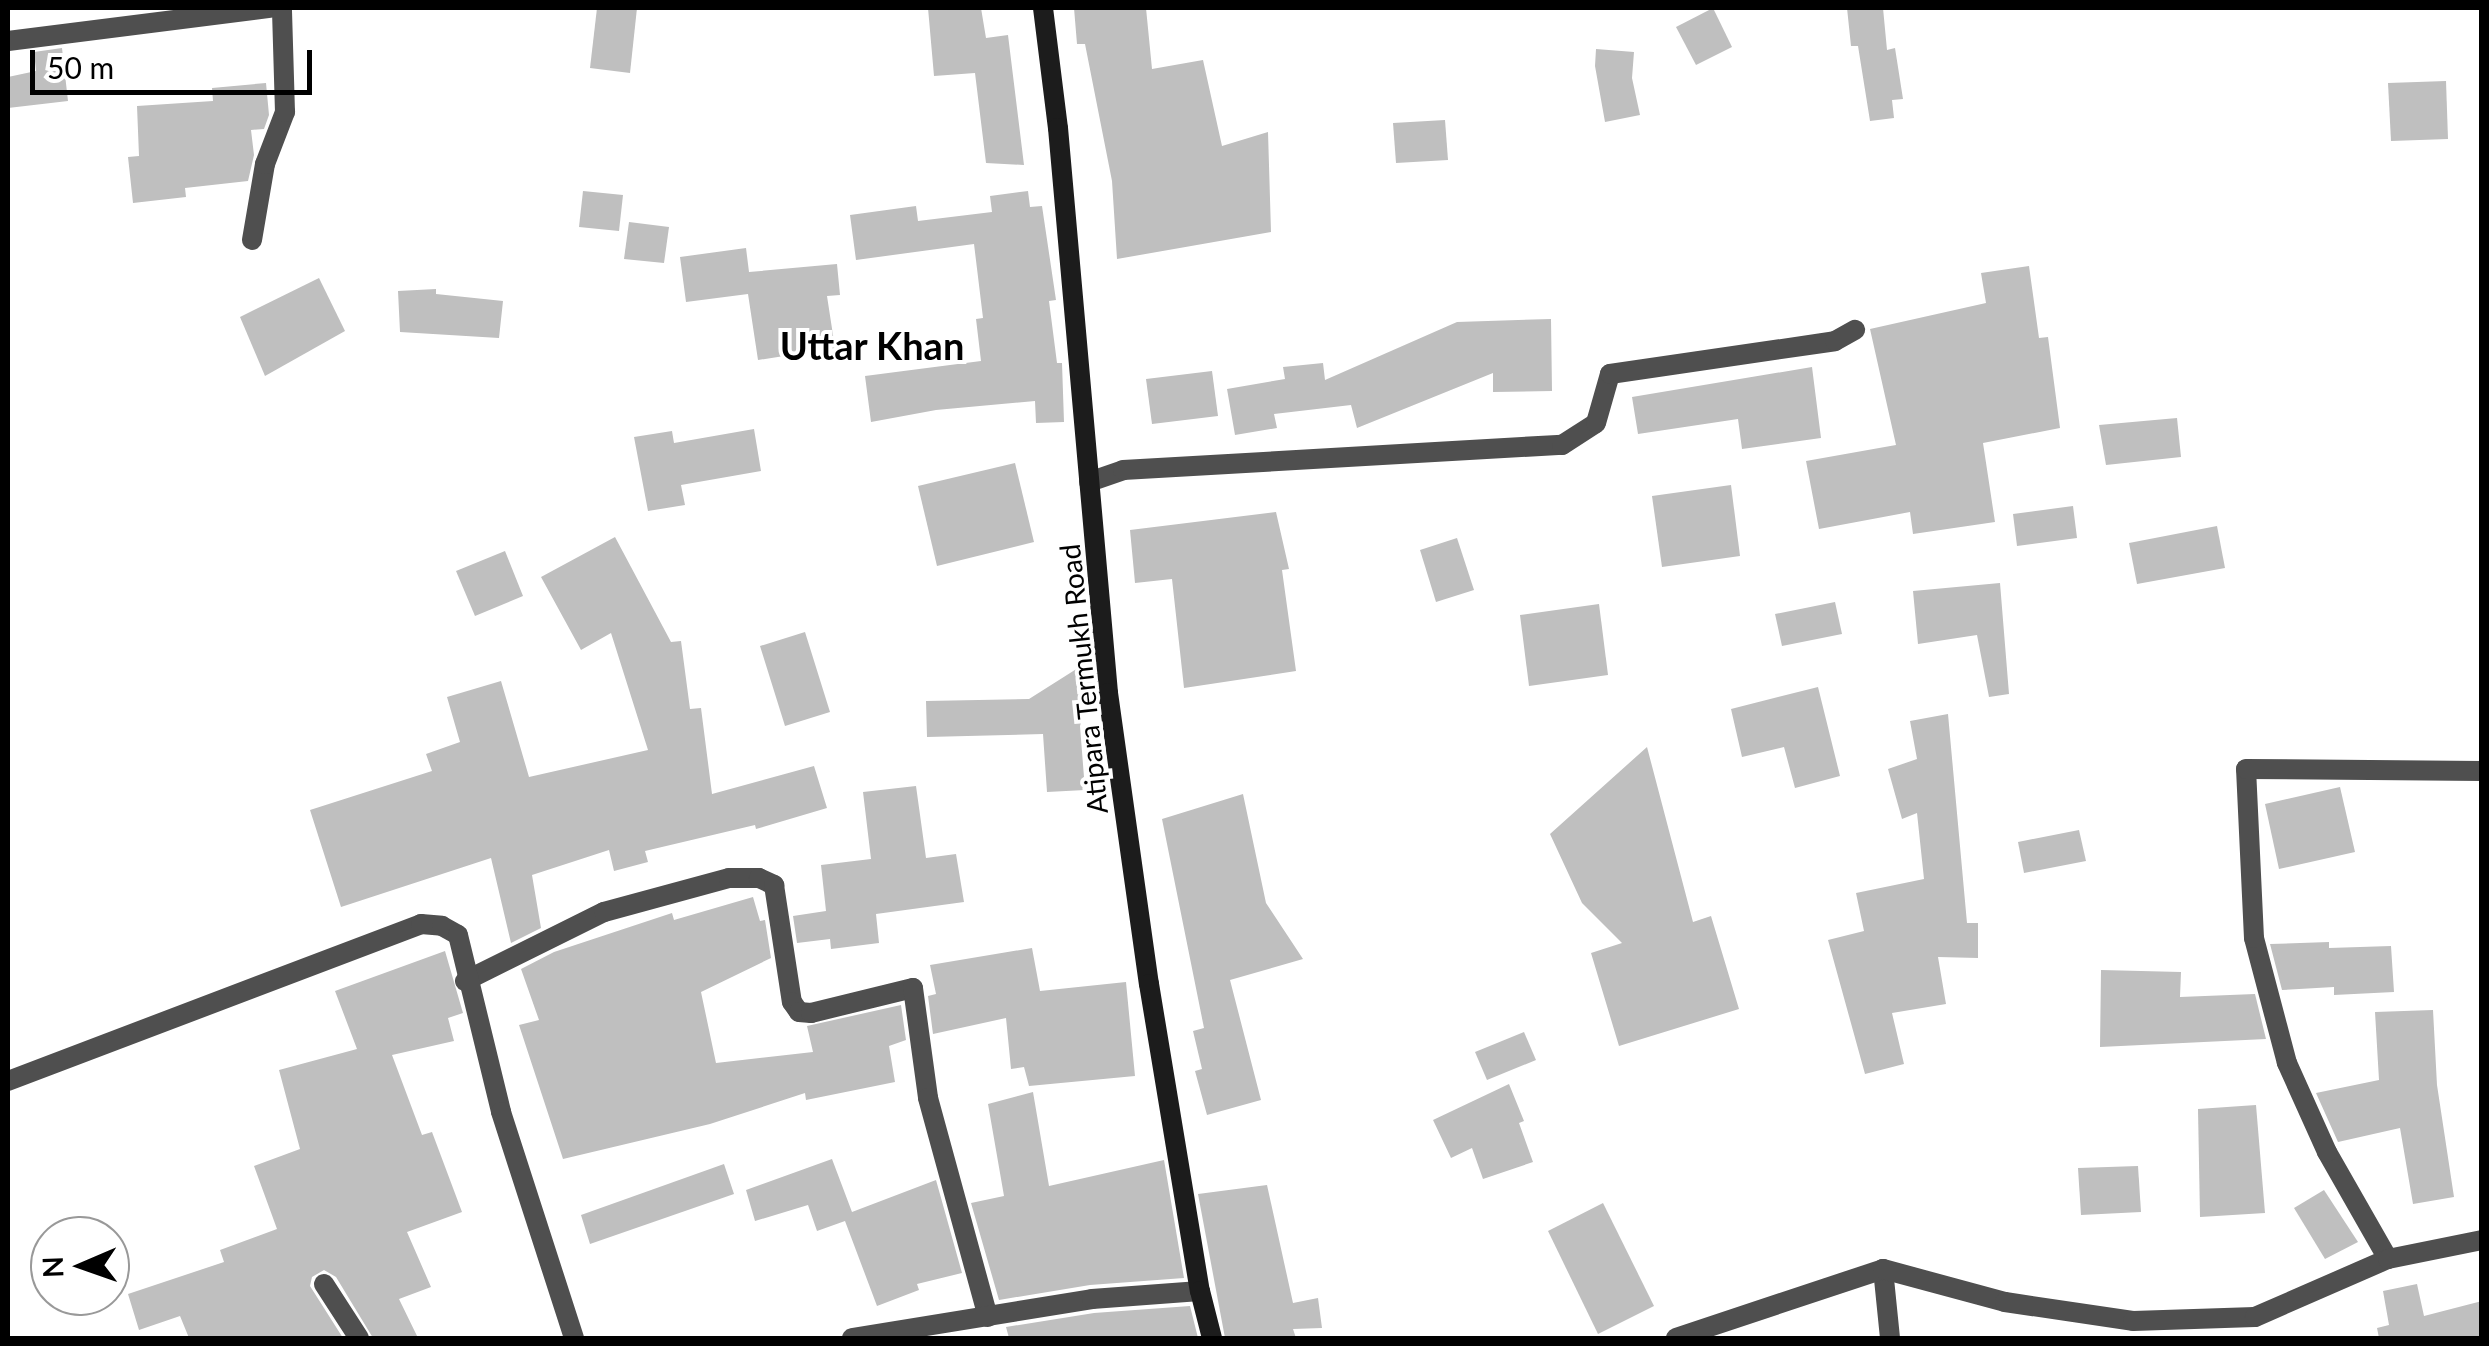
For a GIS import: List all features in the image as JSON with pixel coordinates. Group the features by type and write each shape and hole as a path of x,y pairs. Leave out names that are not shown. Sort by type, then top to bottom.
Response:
{"main road":[{"name":"Atipara Termukh Road","path":"1043,8 1058,128 1108,693 1200,1292 1212,1338"}],"street":[{"path":"8,41 270,8"},
{"path":"252,240 265,164 285,112 282,8"},
{"path":"1089,482 1123,470 1562,445 1596,423 1610,374 1835,341 1855,330"},
{"path":"2388,1258 2327,1152 2287,1063 2254,938 2246,769 2482,771"},
{"path":"466,981 604,912 729,878 759,878 774,885 792,1002 798,1012 811,1013 913,988 928,1098 988,1317"},
{"path":"8,1081 421,924 442,926 458,935 466,981 501,1112 574,1338"},
{"path":"1676,1338 1883,1269 2006,1302 2133,1322 2255,1316 2388,1258 2482,1240"},
{"path":"1883,1269 1890,1338"},
{"path":"324,1284 359,1338"},
{"path":"852,1338 1092,1299 1200,1292"}],"building":[{"path":"597,8 637,8 630,73 590,68"},
{"path":"928,8 981,8 986,38 1008,35 1024,165 986,163 975,73 934,76"},
{"path":"1074,8 1146,8 1152,69 1203,60 1222,146 1268,132 1271,232 1117,259 1112,181 1085,44 1077,44"},
{"path":"1713,8 1732,47 1696,65 1676,27"},
{"path":"1847,8 1883,8 1887,50 1895,48 1903,99 1892,100 1894,118 1870,121 1858,46 1851,46"},
{"path":"62,48 68,101 8,108 8,77 36,71 34,52"},
{"path":"1596,49 1634,52 1632,78 1640,115 1605,122 1595,66"},
{"path":"2446,81 2448,139 2391,141 2388,83"},
{"path":"266,83 269,115 264,129 251,130 254,155 248,181 185,188 186,197 133,203 128,157 139,156 137,106 213,101 212,88"},
{"path":"1445,120 1448,160 1396,163 1393,123"},
{"path":"583,191 623,195 619,231 579,227"},
{"path":"1028,191 1030,207 1042,206 1056,300 1049,301 1057,363 1062,363 1064,422 1036,423 1035,401 936,410 871,422 865,376 981,361 976,319 983,318 974,244 856,260 850,215 916,206 918,221 992,212 990,196"},
{"path":"629,222 669,227 664,263 624,259"},
{"path":"746,248 749,272 837,264 840,295 827,296 835,348 758,360 748,294 686,302 680,257"},
{"path":"2029,266 2039,338 2048,337 2060,428 1983,443 1995,522 1913,534 1910,512 1819,529 1806,461 1896,445 1870,329 1986,303 1981,273"},
{"path":"319,278 345,331 265,376 240,317"},
{"path":"436,289 436,294 503,301 499,338 400,332 398,291"},
{"path":"1551,319 1552,391 1493,392 1493,373 1357,428 1351,405 1274,414 1277,428 1235,435 1227,389 1285,379 1283,367 1323,363 1325,380 1457,322"},
{"path":"1812,367 1821,438 1742,449 1738,419 1638,434 1632,397"},
{"path":"1212,371 1218,416 1152,424 1146,379"},
{"path":"2177,418 2181,457 2106,465 2099,425"},
{"path":"754,429 761,471 681,485 685,505 648,511 634,437 672,431 674,443"},
{"path":"1015,463 1034,542 937,566 918,486"},
{"path":"1731,485 1740,556 1662,567 1652,496"},
{"path":"2073,506 2077,538 2017,546 2013,514"},
{"path":"1276,512 1289,569 1282,570 1296,671 1184,688 1172,579 1135,583 1130,530"},
{"path":"2217,526 2225,568 2137,584 2129,543"},
{"path":"615,537 671,642 681,641 690,709 701,708 712,794 814,766 827,808 756,829 755,825 645,851 648,862 614,871 609,850 532,875 541,928 511,943 491,858 341,907 310,810 432,771 426,754 460,742 447,697 501,681 529,777 648,750 611,633 581,650 541,577"},
{"path":"1457,538 1474,590 1436,602 1420,550"},
{"path":"505,551 523,596 475,616 456,571"},
{"path":"2000,583 2009,694 1989,697 1977,635 1918,644 1913,591"},
{"path":"1835,602 1842,634 1782,646 1775,614"},
{"path":"1599,604 1608,675 1529,686 1520,615"},
{"path":"805,632 830,712 785,726 760,646"},
{"path":"1078,668 1093,681 1080,726 1085,790 1047,792 1043,734 927,737 926,701 1029,699"},
{"path":"1818,687 1840,776 1795,788 1784,747 1742,757 1731,709"},
{"path":"1948,714 1967,923 1978,923 1978,958 1938,957 1946,1004 1892,1013 1904,1064 1865,1074 1828,940 1864,931 1856,893 1924,879 1917,813 1902,819 1888,769 1917,759 1910,721"},
{"path":"1647,747 1693,922 1711,916 1739,1009 1619,1046 1591,953 1622,943 1582,903 1550,834"},
{"path":"916,786 926,858 956,854 964,902 876,914 879,943 831,949 830,939 797,943 793,916 826,911 821,865 871,859 863,792"},
{"path":"2340,787 2355,852 2279,869 2265,804"},
{"path":"1243,794 1266,903 1303,959 1230,980 1261,1100 1207,1115 1195,1071 1202,1069 1193,1031 1204,1028 1162,819"},
{"path":"2079,830 2086,861 2024,873 2018,842"},
{"path":"753,897 760,921 765,920 771,958 701,992 716,1063 813,1052 807,1026 901,1005 906,1040 889,1046 895,1082 806,1100 805,1093 710,1124 563,1159 519,1025 539,1020 521,969 554,952 672,913 674,920"},
{"path":"2329,942 2329,948 2391,946 2394,992 2334,995 2334,987 2282,990 2270,944"},
{"path":"1032,948 1040,991 1126,982 1135,1076 1029,1086 1024,1067 1011,1069 1006,1018 933,1034 928,996 936,994 930,965"},
{"path":"445,951 463,1013 448,1018 454,1041 392,1055 422,1135 432,1132 462,1212 407,1232 431,1287 399,1299 418,1338 373,1338 336,1277 324,1270 312,1277 310,1286 343,1338 189,1338 180,1316 139,1330 130,1293 224,1262 220,1250 277,1229 254,1166 300,1149 279,1070 357,1049 335,991"},
{"path":"2101,970 2181,972 2180,997 2255,994 2266,1039 2100,1047"},
{"path":"2433,1010 2437,1085 2454,1197 2413,1204 2400,1128 2338,1142 2316,1093 2379,1080 2375,1012"},
{"path":"1524,1032 1536,1060 1487,1080 1475,1052"},
{"path":"1509,1084 1524,1121 1519,1123 1533,1162 1483,1179 1472,1148 1451,1158 1433,1120"},
{"path":"1033,1092 1049,1186 1164,1160 1184,1278 1090,1285 999,1300 971,1203 1004,1196 988,1104"},
{"path":"2256,1105 2265,1213 2200,1217 2198,1109"},
{"path":"832,1159 852,1212 936,1180 962,1273 917,1284 919,1290 877,1306 845,1221 817,1231 808,1205 755,1221 746,1190"},
{"path":"724,1164 734,1194 590,1244 581,1215"},
{"path":"2138,1166 2141,1212 2081,1215 2078,1168"},
{"path":"1267,1185 1293,1303 1318,1298 1322,1328 1293,1329 1296,1338 1225,1338 1198,1194"},
{"path":"2324,1190 2358,1242 2325,1259 2294,1208"},
{"path":"1603,1203 1654,1306 1598,1334 1548,1231"},
{"path":"2417,1284 2424,1316 2482,1301 2482,1338 2379,1338 2377,1328 2389,1325 2383,1291"},
{"path":"1190,1306 1198,1338 1009,1338 1006,1327 1094,1313"}],"district":[{"name":"Uttar Khan","path":"872,346"}]}
